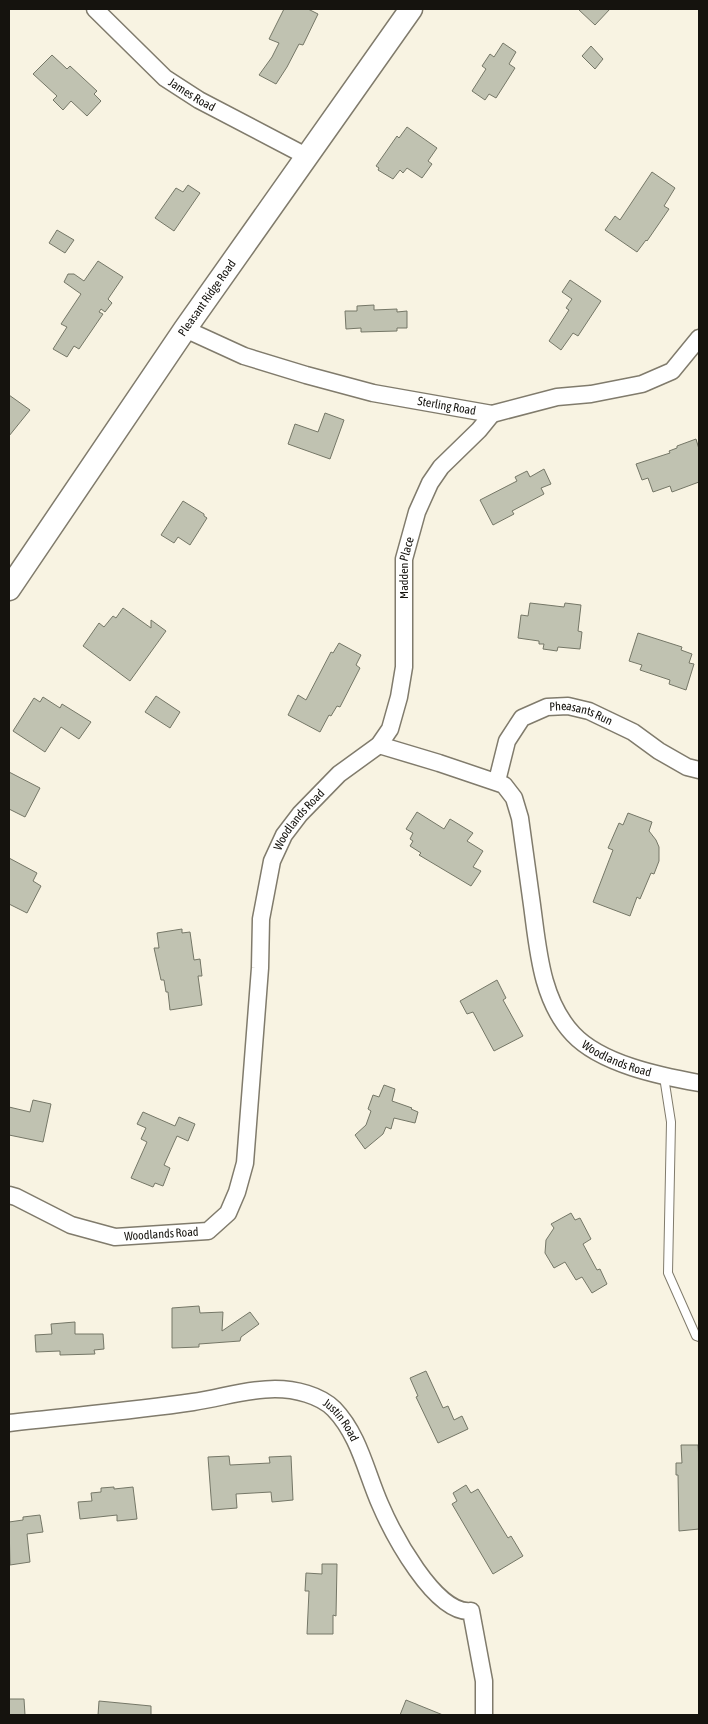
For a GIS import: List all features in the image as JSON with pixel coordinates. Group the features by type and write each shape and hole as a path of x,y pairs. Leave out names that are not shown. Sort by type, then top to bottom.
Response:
{"street":[{"name":"James Road","path":"94,9 165,78 199,100 306,156"},
{"name":"Pleasant Ridge Road","path":"9,589 185,329 411,9"},
{"name":"Sterling Road","path":"185,329 244,356 306,375 373,393 492,414 557,397 591,394 642,384 672,371 699,338"},
{"name":"Madden Place","path":"379,745 390,729 403,674 404,559 417,512 430,484 441,467 492,414"},
{"name":"Pheasants Run","path":"497,782 507,741 522,718 547,707 568,706 589,711 633,732 687,767 699,770"},
{"name":"Woodlands Road","path":"9,1195 71,1225 115,1237 208,1231 228,1213 237,1192 245,1163 260,968 261,919 272,861 284,834 300,814 339,774 379,745 504,785 514,798 520,818 539,961 547,990 563,1021 583,1043 608,1058 664,1077 699,1083"},
{"name":"Justin Road","path":"9,1423 194,1402 242,1391 276,1389 297,1391 321,1400 333,1408 346,1423 361,1452 380,1505 412,1564 434,1593 446,1603 466,1612 471,1612 484,1682 484,1715"}],"lane":[{"path":"664,1077 670,1122 668,1272 696,1336 699,1337"}],"building":[{"path":"284,9 308,9 318,14 303,45 299,44 276,84 259,75 279,43 269,39"},
{"path":"578,9 610,9 595,25"},
{"path":"503,43 516,52 509,64 515,68 496,98 489,94 485,100 472,91 486,69 482,66 490,54 494,57"},
{"path":"591,46 603,59 595,69 582,56"},
{"path":"52,55 67,69 70,66 97,91 94,94 101,101 87,116 71,101 63,110 53,100 57,96 33,74"},
{"path":"407,127 437,148 428,161 432,164 422,178 407,168 403,173 400,170 393,179 378,170 379,168 376,166 397,136 399,138"},
{"path":"652,172 675,188 664,206 669,209 637,252 605,230 615,216 620,220"},
{"path":"188,185 200,193 174,231 155,218 176,188 183,192"},
{"path":"57,230 74,240 65,253 49,243"},
{"path":"98,261 123,277 108,299 112,303 105,312 101,309 99,312 103,314 79,349 74,346 67,357 53,349 67,327 61,324 81,294 64,282 68,274 74,274 84,281"},
{"path":"570,280 601,301 578,336 573,333 561,350 549,341 569,310 566,308 572,299 562,292"},
{"path":"374,305 374,310 397,309 397,312 407,311 407,328 397,328 397,331 361,332 361,328 346,329 345,311 357,311 357,306"},
{"path":"9,395 30,410 9,436"},
{"path":"325,413 344,420 330,459 288,444 295,424 318,432"},
{"path":"696,439 699,449 699,482 672,492 670,486 653,492 648,478 642,480 636,464 670,453 669,451 677,448 677,446"},
{"path":"544,469 551,484 541,488 544,494 512,511 514,514 493,525 480,500 517,481 515,477 527,471 530,477"},
{"path":"183,501 204,514 207,518 190,545 178,537 174,543 161,535"},
{"path":"530,603 564,607 565,603 581,605 578,631 582,632 580,649 558,647 557,651 543,649 544,644 539,644 539,641 518,638 521,615 528,616"},
{"path":"123,608 151,628 151,620 166,631 130,681 83,646 99,623 104,627 113,616 116,618"},
{"path":"638,633 682,647 681,650 692,654 689,663 694,664 686,690 669,684 670,680 640,670 642,665 629,661"},
{"path":"339,643 361,655 356,665 360,668 340,707 337,706 331,716 329,715 320,732 288,715 298,695 306,700 331,652 333,653"},
{"path":"156,696 180,712 170,728 145,712"},
{"path":"43,697 60,708 62,704 91,722 79,739 61,727 45,752 13,731 34,698 40,702"},
{"path":"9,772 40,788 25,817 9,809"},
{"path":"417,812 444,829 450,819 473,833 467,841 483,851 473,867 481,871 471,886 419,855 421,853 410,846 413,841 410,839 413,833 406,829"},
{"path":"628,813 652,822 649,831 659,847 659,861 654,874 651,873 640,899 637,897 630,916 593,902 613,850 608,848 619,823 623,825"},
{"path":"9,858 37,873 33,881 41,886 27,913 9,904"},
{"path":"182,929 182,933 190,932 194,960 200,959 202,976 198,976 202,1005 170,1010 168,992 166,992 164,980 161,980 154,948 159,948 157,933"},
{"path":"497,980 506,998 503,1000 523,1036 494,1051 473,1012 467,1014 460,1001"},
{"path":"384,1085 395,1089 392,1101 418,1112 415,1123 394,1118 391,1129 386,1127 383,1134 365,1149 355,1135 366,1125 371,1111 368,1109 373,1095 379,1097"},
{"path":"33,1100 51,1104 43,1142 9,1135 9,1107 30,1112"},
{"path":"143,1112 175,1126 179,1117 195,1124 188,1141 177,1136 164,1165 170,1168 163,1186 155,1183 153,1187 131,1178 147,1142 141,1139 146,1128 137,1124"},
{"path":"571,1213 575,1220 580,1218 591,1239 583,1244 597,1270 600,1269 607,1284 592,1293 582,1277 576,1280 565,1262 554,1268 545,1253 546,1240 554,1228 551,1224"},
{"path":"199,1306 200,1313 223,1312 222,1331 250,1312 259,1324 241,1337 240,1341 199,1344 199,1347 172,1348 172,1308"},
{"path":"75,1322 75,1334 103,1334 104,1349 94,1350 95,1354 60,1355 60,1351 36,1352 35,1335 52,1334 51,1324"},
{"path":"426,1371 443,1408 448,1406 454,1420 462,1416 468,1429 438,1443 416,1397 418,1396 410,1378"},
{"path":"681,1445 698,1445 699,1529 679,1531 676,1463 682,1463"},
{"path":"229,1456 230,1465 270,1463 269,1457 291,1456 293,1500 272,1502 271,1492 236,1494 237,1508 212,1510 208,1457"},
{"path":"466,1485 471,1493 478,1489 508,1538 511,1536 523,1556 493,1574 452,1504 457,1501 453,1493"},
{"path":"114,1487 114,1489 133,1487 137,1519 117,1521 117,1515 80,1519 78,1502 92,1501 91,1493 101,1492 101,1488"},
{"path":"40,1515 43,1532 27,1534 30,1562 10,1565 9,1522 23,1520 23,1517"},
{"path":"322,1564 337,1564 336,1616 333,1615 333,1634 307,1634 309,1591 305,1591 306,1573 322,1574"},
{"path":"9,1699 24,1699 25,1715 9,1715"},
{"path":"406,1700 443,1715 400,1715"},
{"path":"99,1701 151,1706 151,1715 98,1715"}]}
